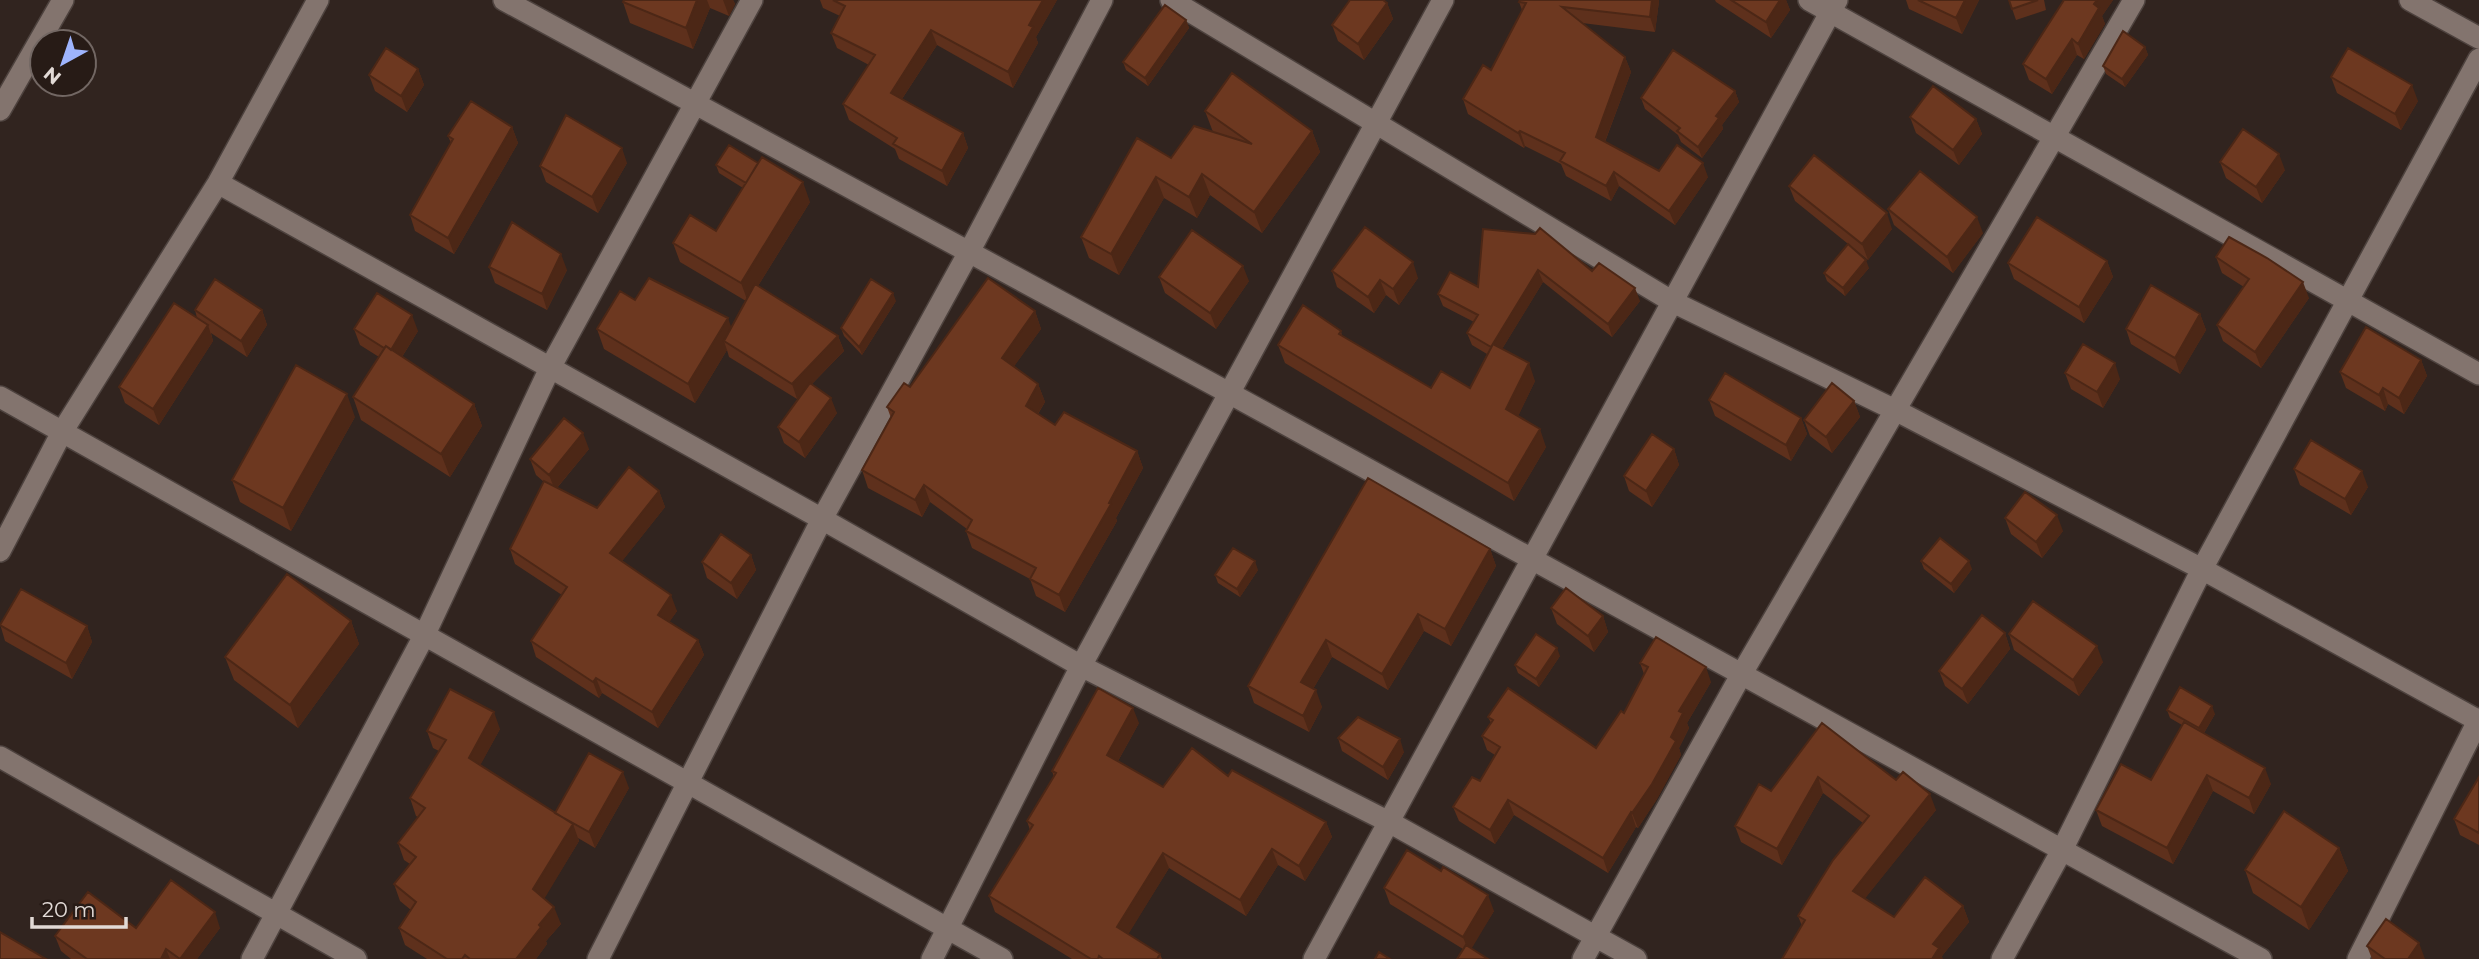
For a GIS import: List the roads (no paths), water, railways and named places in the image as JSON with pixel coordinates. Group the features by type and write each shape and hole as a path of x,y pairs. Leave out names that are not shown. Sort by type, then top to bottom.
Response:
{"street":[{"path":"0,110 63,0"},
{"path":"0,551 62,432 218,183 318,0"},
{"path":"503,0 1229,393 2262,959"},
{"path":"252,959 424,636 550,369 752,0"},
{"path":"598,959 822,519 970,252 1102,0"},
{"path":"1171,0 1673,302 1895,410 2202,569 2479,720 2358,959"},
{"path":"932,959 1081,666 1443,0"},
{"path":"1809,0 1834,6 2053,136 2479,374"},
{"path":"1583,959 1741,675 2134,0"},
{"path":"2410,0 2479,38"},
{"path":"1314,959 1834,6"},
{"path":"2002,959 2062,850 2202,569 2479,59"},
{"path":"218,183 1081,666 1389,822 1636,959"},
{"path":"0,397 1002,959"},
{"path":"0,757 356,959"}]}
